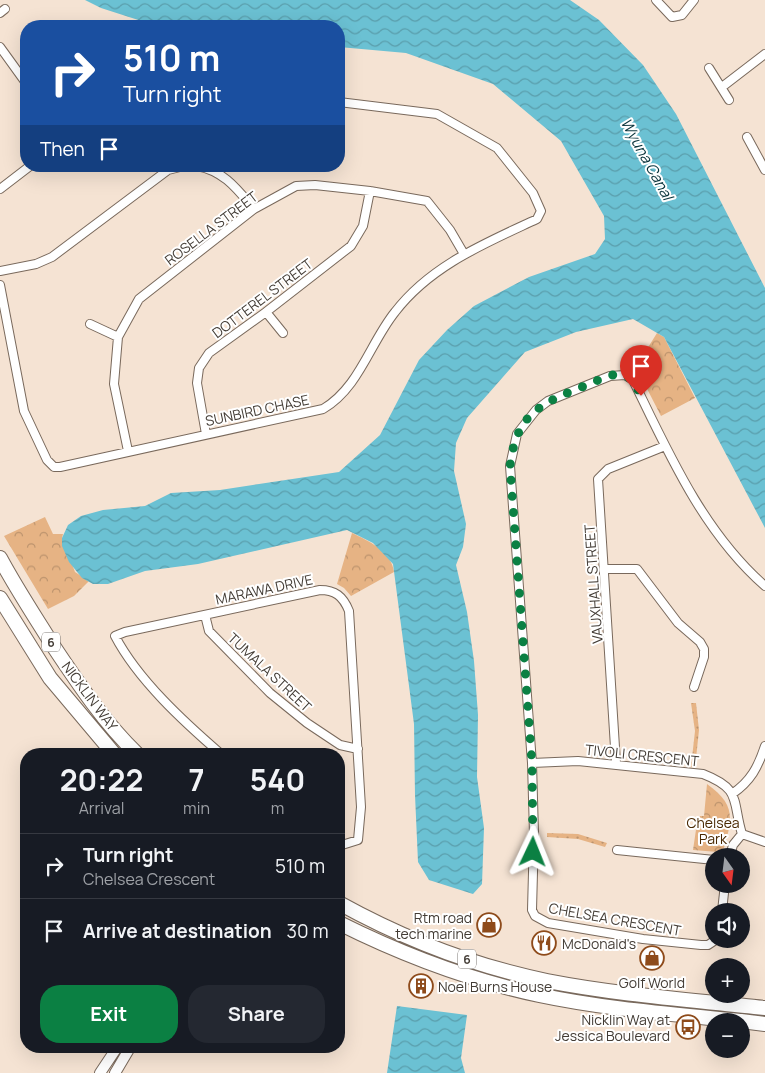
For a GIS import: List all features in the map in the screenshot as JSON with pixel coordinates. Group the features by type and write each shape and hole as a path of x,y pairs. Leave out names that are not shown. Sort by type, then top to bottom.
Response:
{"highway":[{"name":"NICKLIN WAY","path":"0,558 18,590 84,692 132,748"},
{"name":"NICKLIN WAY","path":"0,599 50,678 109,748"},
{"name":"6","path":"345,906 424,944 515,974 603,990 765,1008"},
{"name":"6","path":"345,926 420,960 516,990 590,1005 705,1017"},
{"name":"6","path":"750,1022 765,1024"}],"main road":[{"path":"100,1073 113,1053"},
{"path":"115,1073 127,1053"}],"street":[{"path":"656,0 672,16 682,14 694,0"},
{"path":"1,49 20,75"},
{"path":"722,87 765,54"},
{"path":"709,68 729,100"},
{"name":"SUNBIRD CHASE","path":"0,285 24,411 47,460 54,466 60,467 312,412 332,403 343,395 395,311 436,272 464,254 537,219 541,211 533,193 497,148 437,114 345,103"},
{"path":"747,137 762,154 765,170"},
{"path":"0,189 22,172"},
{"path":"0,271 36,264 52,257 165,172"},
{"path":"216,172 231,181 254,209"},
{"name":"ROSELLA STREET","path":"128,451 114,384 118,337 139,300 254,209 296,186 315,185 370,191 427,201 450,230 464,254"},
{"name":"DOTTEREL STREET","path":"206,434 197,383 199,368 209,353 266,312 351,246 363,226 370,191"},
{"path":"266,312 283,333"},
{"path":"90,324 118,337"},
{"name":"CHELSEA CRESCENT","path":"705,945 643,939 548,922 534,916 531,905 534,834 532,763 510,466 517,434 536,410 548,401 610,376 625,375 633,380 665,446 696,501 738,560 765,586"},
{"name":"VAUXHALL STREET","path":"616,763 598,478 608,469 665,446"},
{"path":"605,569 637,569 678,623 700,642 704,650 704,657 694,687"},
{"path":"0,599 18,590"},
{"name":"MARAWA DRIVE","path":"215,748 162,699 121,647 115,636 125,632 320,590 329,590 338,594 350,611 361,807 358,840 345,844"},
{"name":"TUMALA STREET","path":"205,615 209,631 270,693 307,723 340,745 358,749"},
{"path":"732,848 742,834 738,810 732,794 752,777 758,768 765,746"},
{"name":"TIVOLI CRESCENT","path":"532,763 578,760 703,774 716,779 732,794"},
{"path":"742,834 765,842"},
{"path":"616,850 705,859"}],"green space":[{"path":"657,333 664,337 695,398 661,416 641,377 634,370"},
{"path":"45,517 53,534 63,534 62,538 75,572 89,581 74,596 48,609 4,536"},
{"path":"352,533 379,548 389,559 394,572 351,596 344,588 337,584"},
{"path":"691,703 696,703 699,730 695,768 691,767 695,731"},
{"name":"Chelsea Park","path":"707,784 723,798 729,812 729,828 724,848 705,848 705,851 693,850 698,816 704,816"},
{"path":"547,833 578,834 607,843 605,847 578,839 547,837"}],"water":[{"name":"Wyuna Canal","path":"85,0 570,0 599,20 643,65 676,114 765,288 765,528 664,337 633,319 576,332 525,352 467,418 456,443 454,471 466,524 463,547 456,565 467,612 474,661 478,715 477,777 484,828 482,884 473,894 429,880 418,862 414,724 393,564 373,543 347,530 198,564 145,571 108,584 93,584 82,578 69,562 62,546 62,538 68,525 81,516 103,510 145,506 171,493 220,490 339,472 380,435 419,360 447,330 474,306 529,277 595,254 605,239 604,216 561,141 493,84 406,53 345,48 345,20 138,20 101,8"},
{"path":"397,1006 467,1015 461,1058 465,1073 387,1073"}],"place":[{"name":"Rtm road tech marine","path":"489,925"},
{"name":"McDonald's","path":"544,943"},
{"name":"Golf World","path":"652,958"},
{"name":"Noel Burns House","path":"421,986"},
{"name":"Nicklin Way at Jessica Boulevard","path":"688,1027"}],"route":[{"path":"533,852 532,763 510,466 512,450 517,434 526,420 548,401 617,374 625,375 633,380 641,396"}]}
